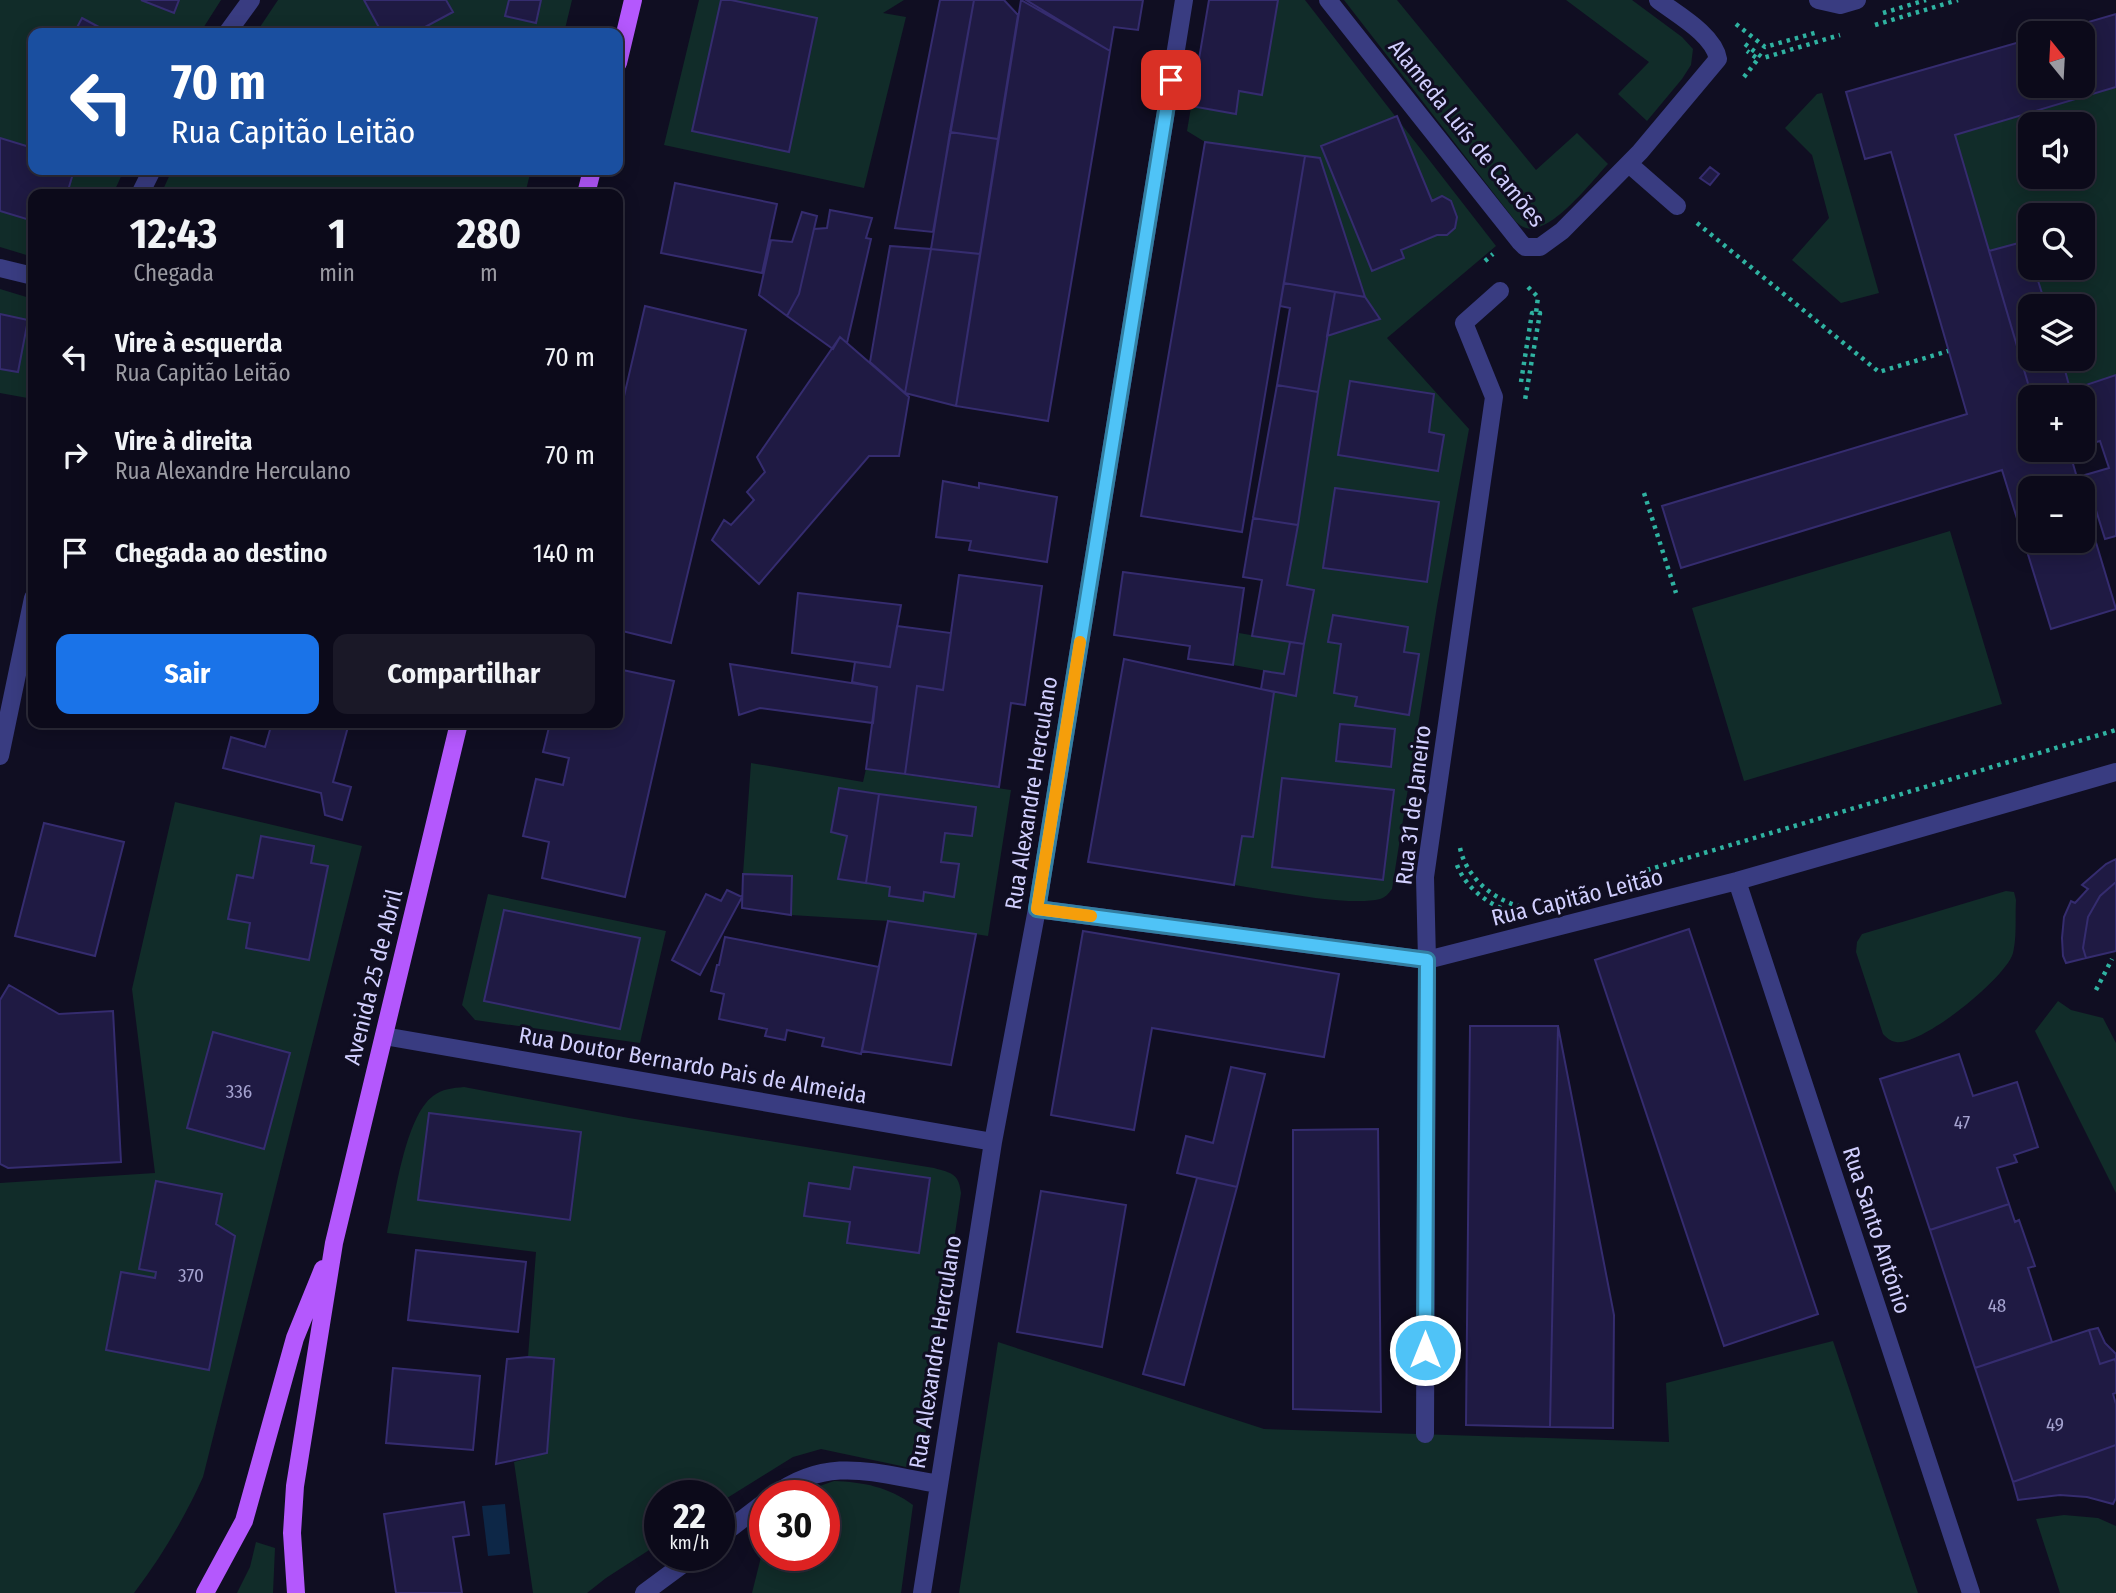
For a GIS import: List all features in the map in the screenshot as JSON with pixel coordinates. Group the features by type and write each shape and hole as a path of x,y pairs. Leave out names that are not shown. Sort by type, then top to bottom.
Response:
{"main road":[{"path":"623,42 633,0"},
{"name":"Avenida 25 de Abril","path":"296,1593 292,1533 295,1486 334,1243 458,728"},
{"name":"Avenida 25 de Abril","path":"205,1593 244,1521 295,1338 334,1243"}],"street":[{"path":"231,28 251,0"},
{"name":"Rua Alexandre Herculano","path":"922,1593 993,1142 1037,909 1184,0"},
{"name":"Alameda Luís de Camões","path":"1328,0 1525,247 1540,247 1562,230 1629,164 1718,59 1717,50 1710,40 1658,0"},
{"path":"1818,0 1840,5 1857,0"},
{"path":"1629,164 1677,206"},
{"path":"0,268 28,275"},
{"name":"Rua 31 de Janeiro","path":"1424,1434 1427,960 1425,877 1494,397 1464,323 1500,291"},
{"path":"0,756 28,622"},
{"name":"Rua Capitão Leitão","path":"1037,909 1427,960 1737,881 2116,772"},
{"name":"Rua Santo António","path":"1737,881 1971,1593"},
{"name":"Rua Doutor Bernardo Pais de Almeida","path":"384,1036 993,1142"},
{"path":"797,1480 819,1472 841,1469 939,1484"},
{"path":"644,1593 674,1571"}],"path":[{"path":"1692,219 1879,372 1948,351"},
{"path":"1485,261 1495,252"},
{"path":"1519,391 1532,313 1540,313 1524,408"},
{"path":"1644,492 1676,593"},
{"path":"1636,874 2116,730"},
{"path":"1461,836 1462,858 1480,883 1506,902 1524,906"},
{"path":"1454,858 1466,882 1480,895 1496,906 1516,914"},
{"path":"2096,990 2112,959"}],"green space":[{"path":"0,0 221,0 203,28 28,28 28,175 122,175 115,189 28,189 28,255 0,247"},
{"path":"278,0 572,0 565,28 259,28"},
{"path":"699,0 904,0 883,13 906,17 864,188 664,145"},
{"path":"1209,0 1305,0 1496,246 1387,338 1469,429 1437,606 1392,889 1380,899 1349,901 1234,885 1242,836 1253,836 1274,692 1296,695 1314,590 1287,585 1327,336 1380,318 1365,297 1320,158 1205,142 1187,131"},
{"path":"1344,0 1397,0 1536,170 1577,133 1608,164 1559,215 1536,228 1522,226 1516,222"},
{"path":"1566,0 1632,0 1682,37 1693,49 1691,65 1647,121 1618,94 1649,62"},
{"path":"2116,87 2116,375 2083,385 2069,385 2065,371 2095,371 2095,294 2042,294 2038,280 2095,280 2095,203 2018,203 2018,243 1989,251 1955,135 2018,116 2018,189 2095,189 2095,112 2032,112 2079,98 2095,98 2095,93"},
{"path":"1822,93 1879,293 1841,303 1792,260 1829,218 1812,155 1785,128 1817,94"},
{"path":"170,175 530,175 526,189 163,189"},
{"path":"0,289 28,297 28,398 0,393"},
{"path":"1950,531 2002,704 1744,781 1692,608"},
{"path":"1239,633 1290,642 1284,674 1233,665"},
{"path":"751,763 863,782 866,769 1011,790 988,936 888,921 791,915 792,876 743,874"},
{"path":"175,802 362,846 203,1477 196,1493 172,1537 134,1593 0,1593 0,1183 155,1173 132,989"},
{"path":"2006,891 2014,892 2016,900 2014,947 2007,964 1980,993 1943,1022 1908,1040 1896,1042 1887,1038 1883,1034 1856,952 1857,942 1862,934"},
{"path":"488,894 666,931 640,1043 475,1020 462,1005"},
{"path":"2058,1001 2071,1010 2103,1018 2116,1043 2116,1193 2035,1031"},
{"path":"464,1087 629,1118 934,1168 954,1175 961,1193 920,1470 821,1449 793,1457 756,1480 749,1480 749,1484 735,1493 735,1480 644,1480 644,1553 587,1593 533,1593 514,1462 547,1453 554,1359 528,1357 536,1252 387,1233 402,1159 415,1121 423,1106 433,1096 452,1088"},
{"path":"1833,1341 1918,1593 959,1593 998,1342 1264,1429 1669,1442 1666,1383"},
{"path":"840,1482 875,1487 895,1494 913,1505 901,1593 752,1593 758,1571 840,1571"},
{"path":"2064,1515 2098,1518 2116,1526 2116,1593 2060,1593 2036,1519"},
{"path":"256,1542 275,1548 273,1593 237,1593 250,1567"}],"water":[{"path":"505,1504 510,1554 488,1556 482,1506"}],"building":[{"path":"141,0 179,0 174,13"},
{"path":"364,0 446,0 453,12 423,28 379,28"},
{"path":"509,0 541,0 536,23 505,16"},
{"path":"721,0 817,18 789,152 692,131"},
{"path":"940,0 974,0 933,232 895,228"},
{"path":"974,0 1004,0 1018,15 998,139 950,132"},
{"path":"1021,0 1110,51 1048,421 956,406"},
{"path":"1026,0 1143,0 1138,30 1114,27 1110,51"},
{"path":"1209,0 1278,0 1262,95 1239,91 1236,114 1191,106"},
{"path":"2116,14 2116,87 2095,93 2095,21 2092,21"},
{"path":"82,18 101,28 77,28"},
{"path":"2018,42 2018,98 2079,98 2032,112 2018,112 2018,116 1955,135 2018,349 2018,371 2024,371 2028,385 2018,385 2018,462 2072,462 2077,476 2018,476 2018,522 2002,470 1681,568 1662,506 1967,414 1891,152 1865,159 1846,92"},
{"path":"1397,116 1432,201 1442,196 1451,201 1457,217 1455,228 1447,235 1437,235 1401,250 1404,258 1372,271 1321,146"},
{"path":"950,132 998,139 980,254 931,249"},
{"path":"0,138 28,146 28,175 73,175 68,189 28,189 28,219 0,211"},
{"path":"1205,142 1305,156 1242,532 1141,516"},
{"path":"1305,156 1320,158 1365,297 1284,283"},
{"path":"1710,167 1719,174 1710,185 1700,178"},
{"path":"675,183 777,204 762,273 661,253"},
{"path":"830,210 872,218 866,238 871,239 847,343 840,337 833,349 787,316 799,294 814,229 827,228"},
{"path":"802,212 817,216 799,294 787,316 759,295 771,240 792,242"},
{"path":"2018,243 2018,280 2038,280 2042,294 2018,294 2018,349 1989,251"},
{"path":"890,246 931,249 905,393 870,362"},
{"path":"931,249 980,254 956,406 905,393"},
{"path":"1284,283 1335,292 1318,392 1277,385 1290,308 1280,306"},
{"path":"1335,292 1365,297 1380,319 1327,336"},
{"path":"645,306 746,330 671,643 623,631 623,401"},
{"path":"0,314 28,320 18,372 0,369"},
{"path":"840,337 909,397 899,456 869,456 759,584 712,540 724,520 731,525 754,500 747,492 765,472 757,457"},
{"path":"2024,371 2065,371 2069,385 2028,385"},
{"path":"2116,375 2116,536 2105,539 2095,507 2095,476 2085,475 2109,468 2100,441 2095,442 2095,385 2086,385"},
{"path":"1350,381 1434,394 1429,432 1444,435 1438,471 1338,455"},
{"path":"1277,385 1318,392 1298,525 1253,518"},
{"path":"943,481 979,488 979,483 1057,497 1047,562 969,550 971,541 936,537"},
{"path":"1335,488 1439,502 1427,582 1323,568"},
{"path":"1253,518 1298,525 1287,585 1314,590 1304,644 1252,636 1262,580 1243,577"},
{"path":"2095,539 2116,609 2051,629 2028,553 2095,553"},
{"path":"1123,572 1244,588 1233,665 1188,659 1190,646 1114,635"},
{"path":"959,575 1042,586 1025,705 1011,703 999,787 905,774 917,686 943,690"},
{"path":"798,593 901,605 890,667 792,653"},
{"path":"1333,615 1408,627 1404,652 1419,654 1409,715 1355,706 1357,697 1334,693 1341,644 1328,642"},
{"path":"897,626 951,633 943,690 917,686 905,774 866,769 877,687 852,682 855,662 890,667"},
{"path":"1290,642 1304,644 1296,696 1261,689 1264,671 1284,674"},
{"path":"1124,659 1274,692 1253,837 1242,836 1234,885 1088,862"},
{"path":"730,664 877,687 873,723 760,708 739,715"},
{"path":"623,670 674,681 625,897 542,878 549,842 523,836 536,779 563,785 569,758 543,752 549,728 623,728"},
{"path":"1340,724 1395,729 1391,767 1336,761"},
{"path":"271,728 348,728 333,782 351,787 342,820 325,815 321,793 223,768 231,737 265,747"},
{"path":"1282,778 1394,790 1383,880 1272,867"},
{"path":"839,788 879,794 866,883 838,879 847,836 831,832"},
{"path":"879,794 976,807 972,836 945,833 941,862 959,864 954,897 924,892 923,901 889,896 890,887 866,883"},
{"path":"44,823 124,842 95,956 15,936"},
{"path":"261,836 314,846 311,863 328,866 309,960 246,948 250,923 228,919 237,875 253,878"},
{"path":"2116,859 2116,882 2100,896 2088,917 2083,948 2086,958 2066,963 2062,938 2064,917 2071,901 2075,903 2088,889 2082,885 2106,864"},
{"path":"743,874 792,876 791,915 742,908"},
{"path":"2116,882 2116,951 2086,958 2083,948 2088,917 2100,896"},
{"path":"727,890 742,897 700,975 672,960 706,894 721,901"},
{"path":"504,910 640,938 620,1029 484,1001"},
{"path":"888,921 976,934 951,1065 862,1051"},
{"path":"1689,929 1818,1314 1724,1346 1595,960"},
{"path":"1083,931 1339,974 1324,1057 1152,1028 1134,1130 1051,1115"},
{"path":"725,937 879,967 861,1054 822,1046 824,1038 787,1030 785,1040 765,1036 767,1029 719,1019 724,994 711,991"},
{"path":"9,985 59,1014 113,1011 121,1162 8,1168 0,1164 0,1000"},
{"path":"1470,1026 1558,1026 1550,1427 1466,1425"},
{"path":"1558,1026 1614,1315 1613,1428 1550,1427"},
{"path":"213,1032 290,1053 264,1149 187,1128"},
{"path":"1959,1054 1973,1096 2017,1082 2038,1147 2014,1155 2017,1162 1997,1168 2009,1204 1930,1230 1880,1079"},
{"path":"1231,1067 1265,1074 1237,1187 1177,1173 1186,1136 1213,1143"},
{"path":"429,1113 581,1132 570,1220 418,1200"},
{"path":"1378,1129 1381,1412 1293,1409 1293,1130"},
{"path":"854,1167 930,1178 919,1253 847,1243 850,1222 804,1216 809,1183 850,1189"},
{"path":"1197,1178 1237,1187 1184,1385 1143,1374"},
{"path":"156,1181 222,1194 216,1224 235,1236 209,1370 106,1350 121,1272 155,1278 156,1272 139,1269"},
{"path":"1041,1191 1126,1205 1102,1347 1017,1332"},
{"path":"2009,1204 2015,1222 2019,1220 2035,1266 2028,1268 2052,1342 1975,1368 1930,1230"},
{"path":"416,1250 526,1262 518,1332 408,1320"},
{"path":"2098,1328 2105,1343 2116,1354 2116,1363 2115,1359 2100,1364 2089,1330"},
{"path":"2089,1330 2100,1364 2115,1359 2116,1363 2116,1393 2113,1394 2116,1404 2116,1445 2013,1482 1975,1368"},
{"path":"507,1359 554,1359 547,1453 496,1464"},
{"path":"393,1368 480,1376 473,1450 386,1443"},
{"path":"2116,1445 2116,1498 2113,1504 2087,1497 2060,1495 2018,1500 2013,1482"},
{"path":"464,1502 469,1535 453,1537 462,1593 396,1593 384,1514"}],"slow traffic":[{"path":"1080,642 1037,909 1091,916"}],"route":[{"path":"1171,80 1037,909 1427,960 1425,1350"}]}
